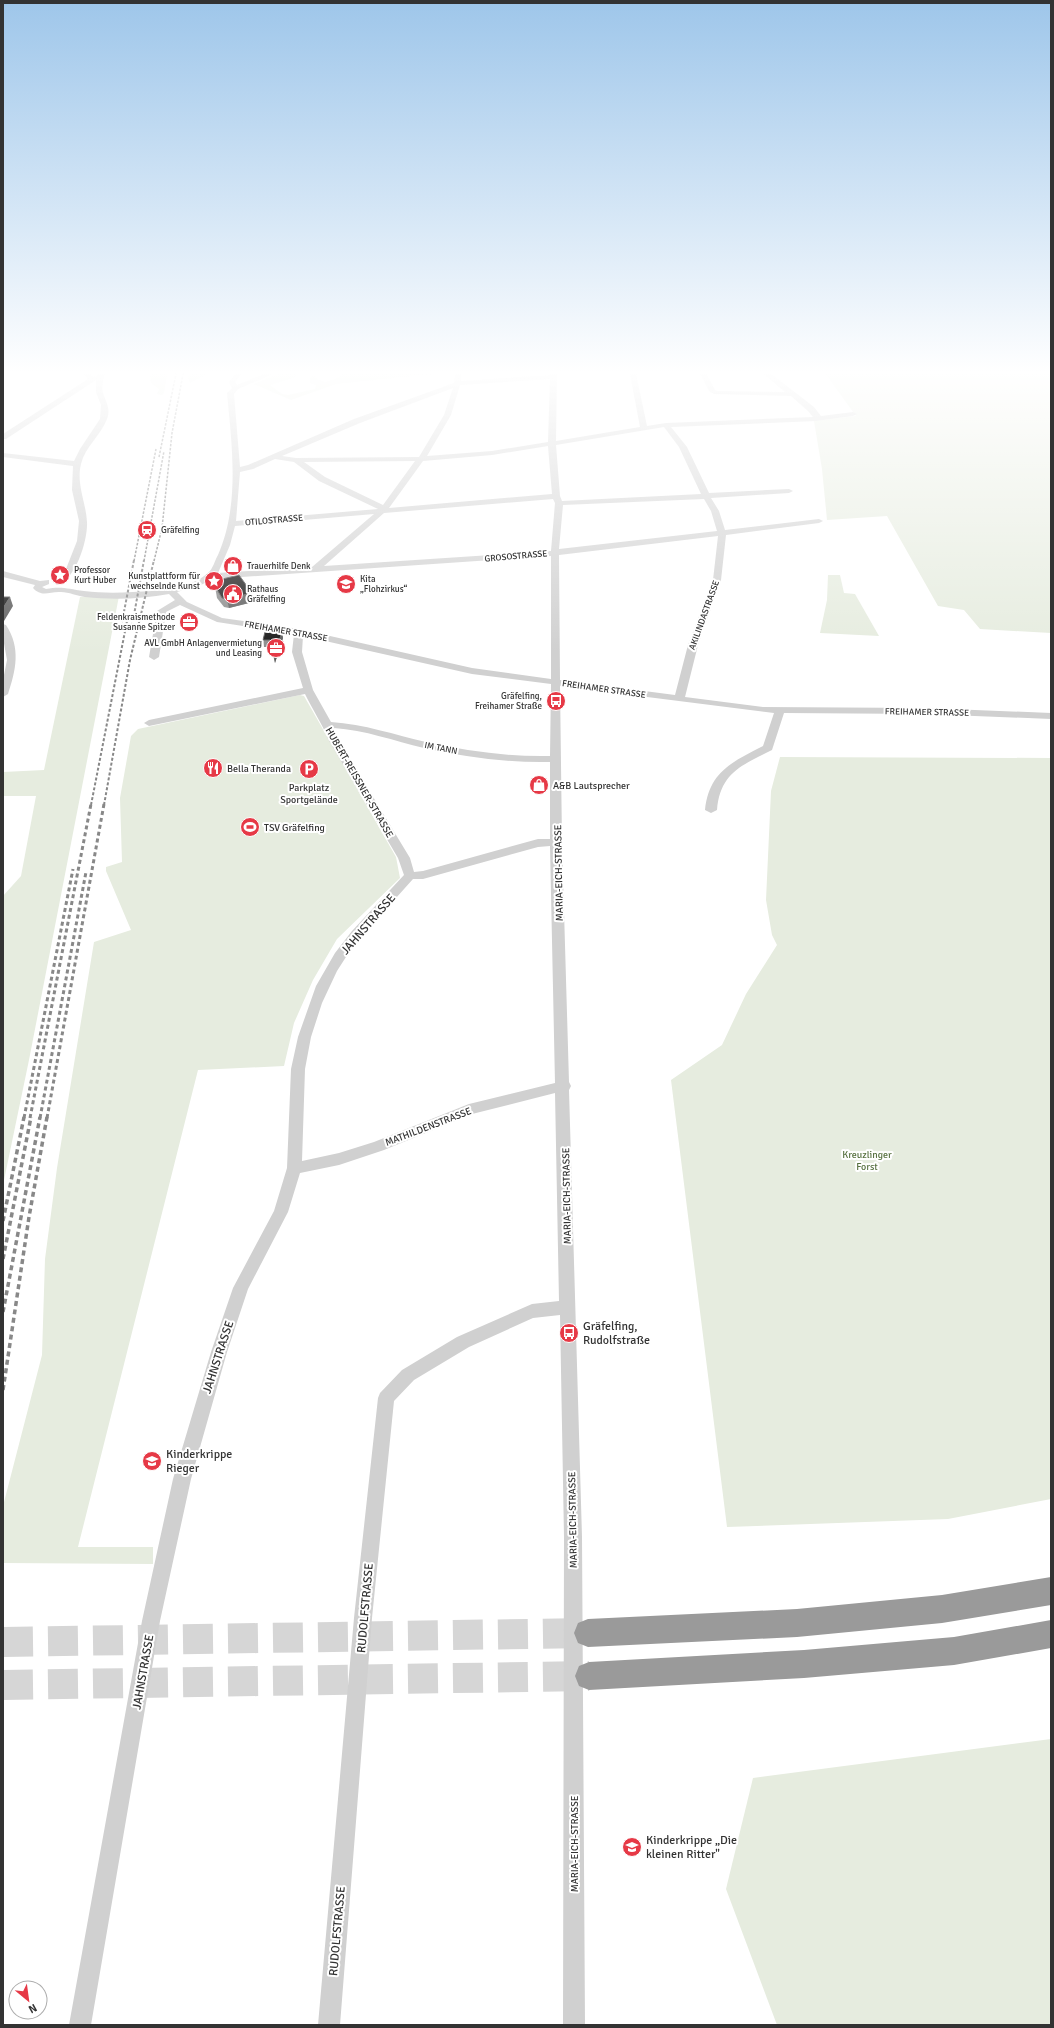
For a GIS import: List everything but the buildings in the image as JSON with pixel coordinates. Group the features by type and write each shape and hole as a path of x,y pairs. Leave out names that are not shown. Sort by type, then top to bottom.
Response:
{"highway":[{"path":"588,1633 797,1623 942,1609 1051,1591"},
{"path":"589,1676 804,1664 954,1651 1051,1634"}],"street":[{"path":"3,574 40,584 37,588 41,591 52,591 70,570 81,541 83,521 76,490 77,464"},
{"path":"58,585 88,594 124,594 171,591 199,583 212,576 224,553 232,524 236,464"},
{"path":"236,470 258,464"},
{"path":"301,464 322,479 353,495 379,505 383,509"},
{"path":"315,569 383,509 418,464"},
{"name":"MARIA-EICH-STRASSE","path":"554,464 557,499 555,552 556,842 564,1086 573,1537 574,2025"},
{"name":"AKILINDASTRASSE","path":"679,699 693,645 717,580 722,533 715,511 691,464"},
{"name":"OTILOSTRASSE","path":"232,524 371,512 383,509 557,499 706,496 789,491"},
{"name":"GROSOSTRASSE","path":"212,576 555,552 819,521"},
{"name":"FREIHAMER STRASSE","path":"171,591 181,602 200,613 220,620 299,632 472,671 763,710 925,711 1051,716"},
{"path":"154,657 162,612 181,602"},
{"path":"3,627 11,646 13,663 3,694"},
{"name":"HUBERT-REISSNER-STRASSE","path":"299,632 297,652 308,690 323,720 328,725 333,738 404,858 410,876"},
{"path":"149,723 308,690"},
{"path":"711,810 711,797 722,775 733,766 768,748 780,710"},
{"name":"IM TANN","path":"328,725 342,725 428,746 474,754 528,760 556,759"},
{"path":"410,876 423,875 538,843 556,842"},
{"name":"JAHNSTRASSE","path":"80,2025 151,1621 182,1479 217,1359 241,1288 281,1212 294,1168 300,1053 314,1006 332,969 348,944 410,876"},
{"name":"MATHILDENSTRASSE","path":"294,1168 353,1154 469,1109 564,1086"},
{"name":"RUDOLFSTRASSE","path":"328,2025 363,1618 386,1398 408,1375 463,1342 532,1311 568,1307"}],"green space":[{"path":"821,464 1051,464 1051,633 980,629 964,610 938,606 887,516 827,520"},
{"path":"828,575 840,575 844,593 855,594 879,636 820,633 827,600"},
{"path":"119,596 29,1060 3,1185 3,896 21,876 36,796 3,796 3,772 44,770 80,597"},
{"path":"300,695 304,696 396,857 400,878 337,939 313,980 294,1023 284,1066 198,1070 78,1547 153,1547 153,1564 3,1563 3,1506 42,1355 45,1259 57,1168 94,942 131,930 106,871 106,867 122,862 120,798 131,736 138,729"},
{"name":"Kreuzlinger Forst","path":"780,757 1051,758 1051,1499 948,1519 727,1527 671,1080 722,1045 746,994 777,945 772,935 766,900 771,791"},
{"path":"1051,1739 1051,2025 777,2025 726,1889 753,1778"}],"tunnel":[{"path":"3,1642 588,1633"},
{"path":"3,1685 589,1676"}],"railway":[{"path":"134,561 153,464"},
{"path":"144,561 162,464"},
{"path":"154,561 162,528 169,464"},
{"path":"122,622 134,560"},
{"path":"132,626 144,560"},
{"path":"104,805 130,660 154,560"},
{"path":"91,805 128,616"},
{"path":"30,1118 91,804"},
{"path":"47,1118 104,804"},
{"path":"24,1118 73,869"},
{"path":"40,1118 86,872"},
{"path":"3,1221 24,1117"},
{"path":"3,1259 31,1117"},
{"path":"3,1312 40,1117"},
{"path":"3,1390 29,1217 47,1117"}],"place":[{"name":"Gräfelfing","path":"147,530"},
{"name":"Trauerhilfe Denk","path":"233,566"},
{"name":"Professor Kurt Huber","path":"60,575"},
{"name":"Kunstplattform für wechselnde Kunst","path":"214,581"},
{"name":"Kita „Flohzirkus“","path":"346,584"},
{"name":"Rathaus Gräfelfing","path":"233,594"},
{"name":"Feldenkraismethode Susanne Spitzer","path":"189,622"},
{"name":"AVL GmbH Anlagenvermietung und Leasing","path":"276,648"},
{"name":"Gräfelfing, Freihamer Straße","path":"556,701"},
{"name":"Bella Theranda","path":"213,768"},
{"name":"Parkplatz Sportgelände","path":"309,769"},
{"name":"A&B Lautsprecher","path":"539,785"},
{"name":"TSV Gräfelfing","path":"250,827"},
{"name":"Gräfelfing, Rudolfstraße","path":"569,1333"},
{"name":"Kinderkrippe Rieger","path":"152,1461"},
{"name":"Kinderkrippe „Die kleinen Ritter\"","path":"632,1847"}]}
